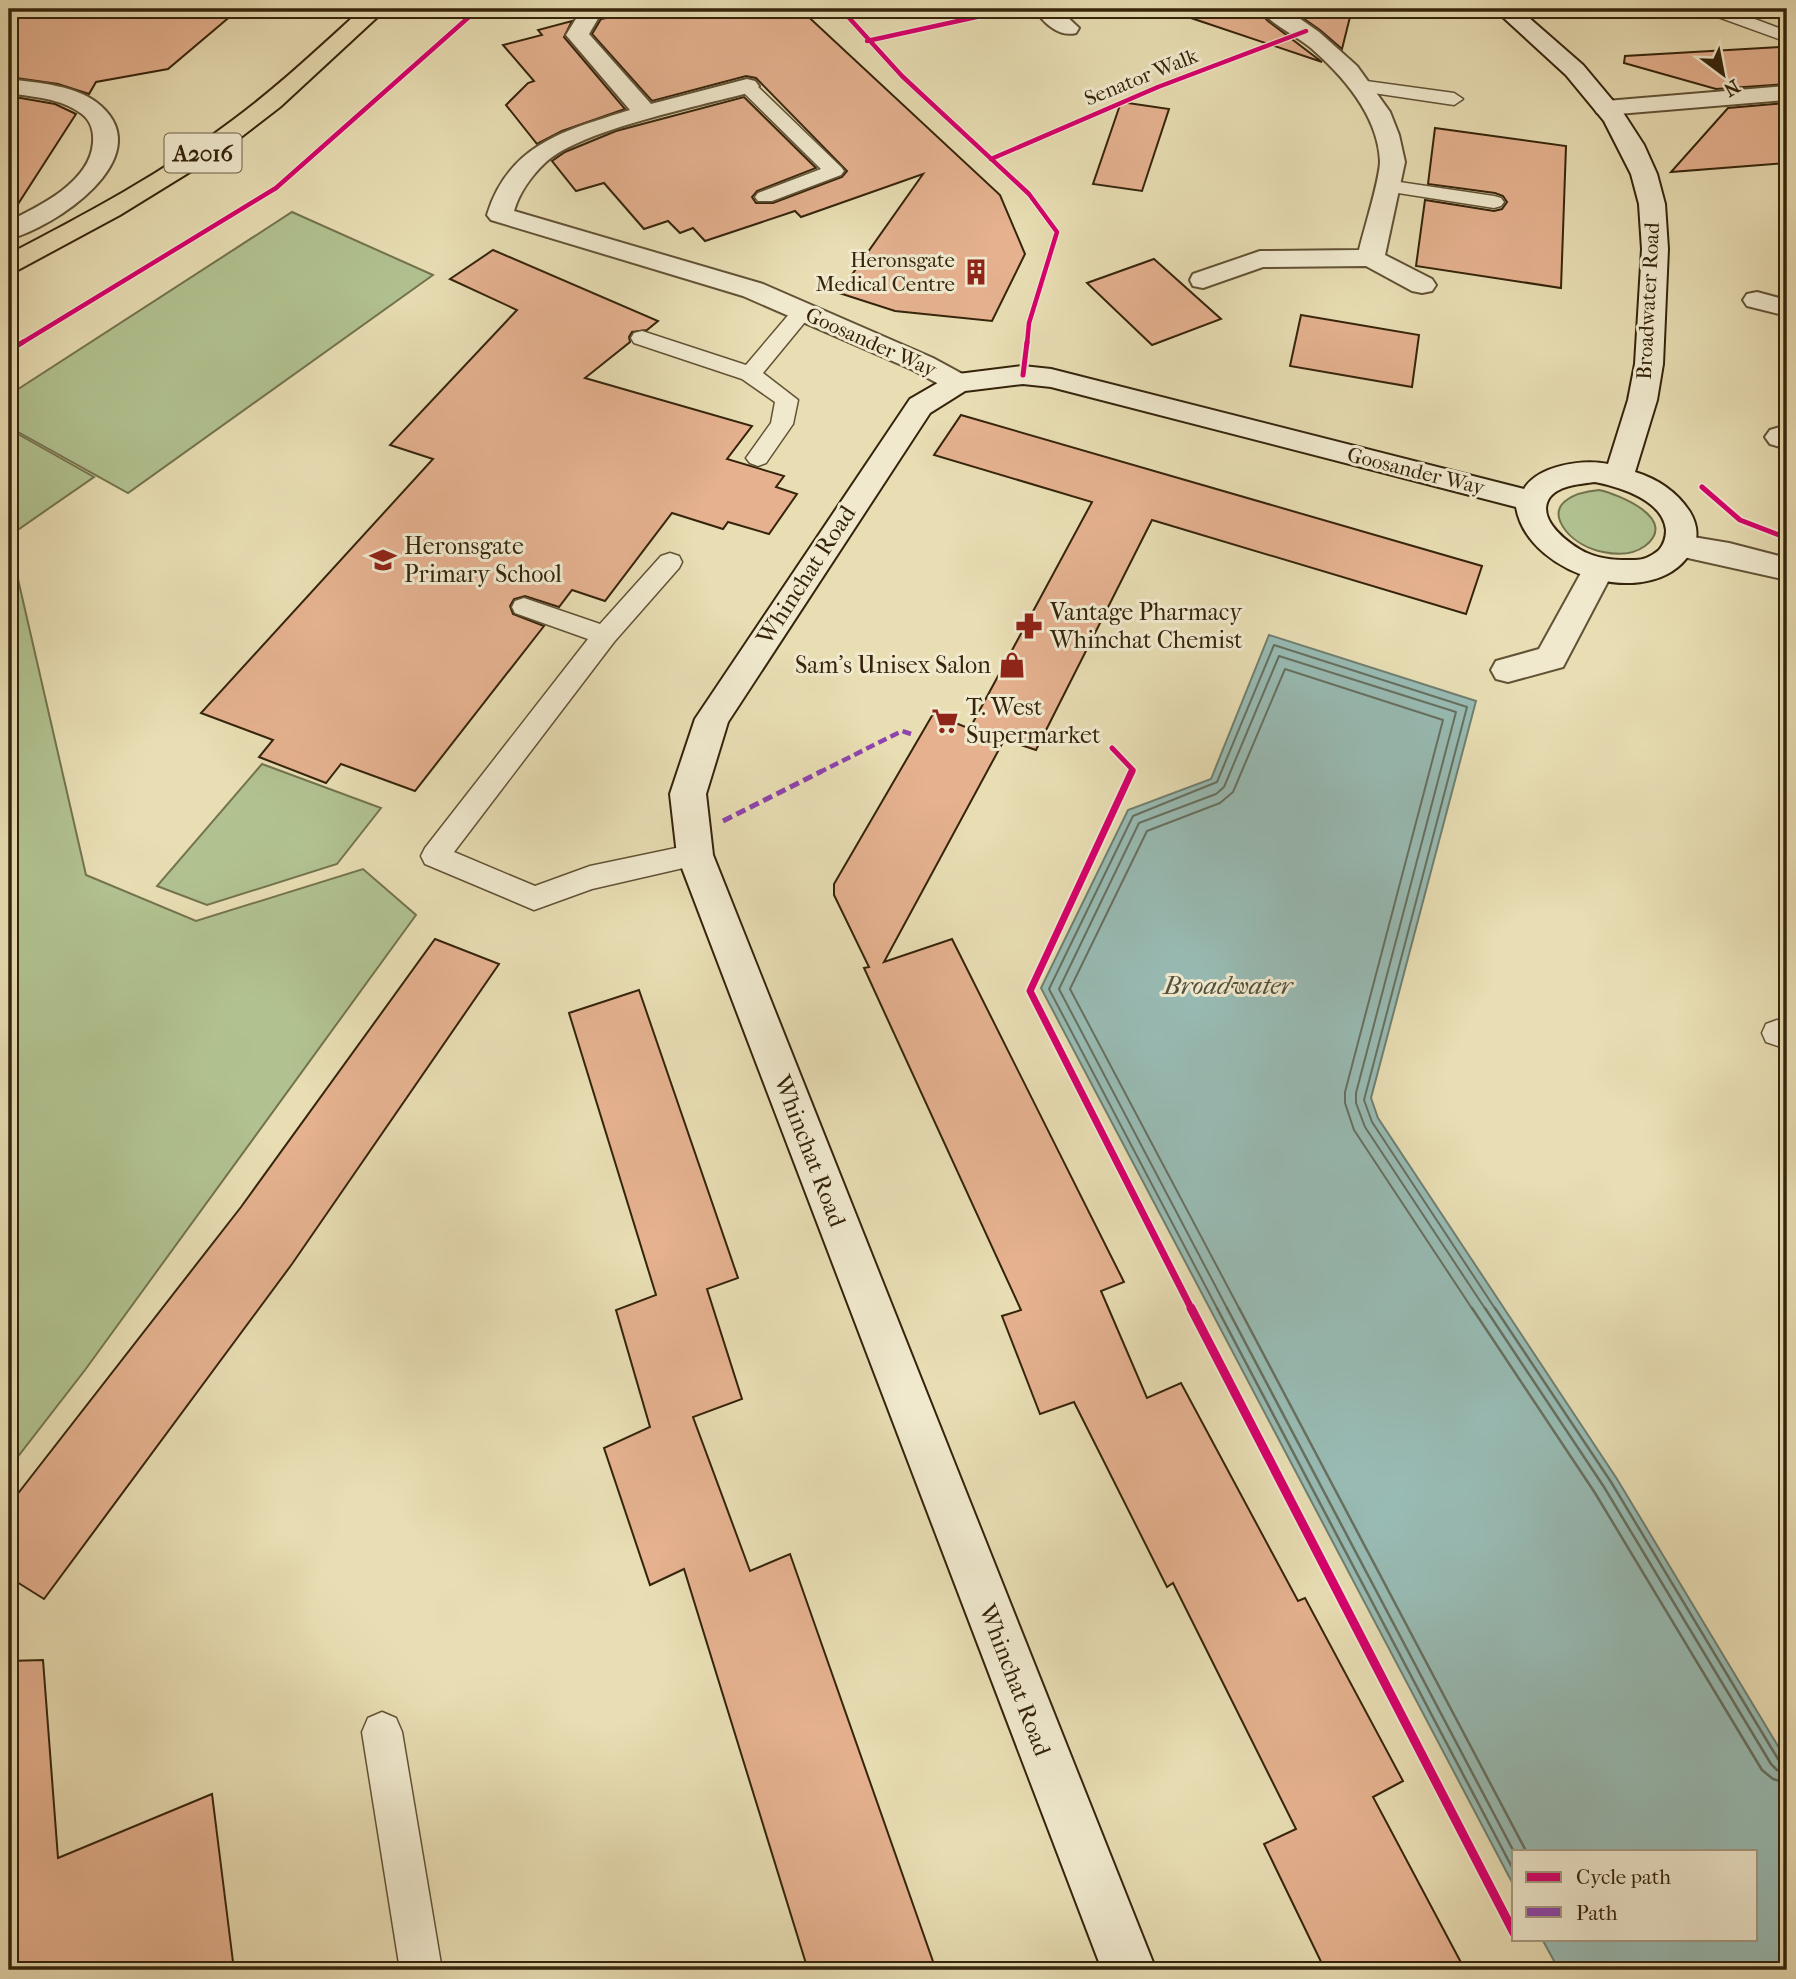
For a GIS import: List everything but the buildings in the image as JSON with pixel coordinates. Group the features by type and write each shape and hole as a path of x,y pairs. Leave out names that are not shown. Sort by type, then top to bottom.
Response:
{"main road":[{"name":"A2016","path":"9,264 100,218 196,158 271,102 375,9"}],"street":[{"path":"602,9 591,12 578,35 646,113"},
{"path":"1271,9 1306,31 1359,86 1376,110 1392,160 1371,258"},
{"name":"Broadwater Road","path":"1504,9 1555,50 1606,108 1626,136 1640,165 1652,204 1656,246 1648,374 1619,476"},
{"path":"9,86 56,93 88,107 104,124 107,147 88,182 44,214 9,231"},
{"name":"Goosander Way","path":"747,86 569,137 538,156 506,195 500,215 753,290 923,364 958,383 1023,374 1051,378 1532,501"},
{"path":"1606,108 1787,93"},
{"path":"1203,280 1260,259 1371,258 1422,285"},
{"path":"1757,300 1787,308"},
{"name":"Whinchat Road","path":"958,383 920,406 712,719 688,793 695,855 1129,1970"},
{"path":"1595,472 1619,476 1642,485 1662,498 1676,513 1682,530 1681,546 1670,560 1650,570 1625,573 1598,570 1573,561 1553,548 1539,533 1532,517 1532,501 1540,488 1573,473 1595,472"},
{"path":"1681,546 1729,554 1787,569"},
{"path":"1508,670 1551,658 1598,570"}],"lane":[{"path":"1713,9 1787,37"},
{"path":"747,86 834,171 765,197"},
{"path":"1359,86 1454,99"},
{"path":"1386,186 1494,202"},
{"path":"750,374 803,312"},
{"path":"642,338 750,374 787,400 782,425 758,458"},
{"path":"670,562 605,635 435,856 534,898 590,878 695,855"},
{"path":"524,607 605,635"},
{"path":"382,1732 421,1970"}],"green space":[{"path":"292,212 433,275 128,493 9,427 9,395"},
{"path":"9,429 94,477 9,536"},
{"path":"1599,490 1631,502 1651,517 1655,526 1654,536 1645,546 1626,553 1603,552 1582,544 1566,531 1560,521 1561,506 1573,496"},
{"path":"9,540 86,875 196,921 363,869 416,915 85,1370 9,1468"},
{"path":"262,764 381,808 337,864 207,905 157,886"}],"water":[{"name":"Broadwater","path":"1269,635 1476,701 1371,1098 1378,1118 1617,1479 1787,1761 1787,1970 1559,1970 1543,1940 1758,1940 1758,1850 1512,1850 1512,1882 1041,988 1128,810 1211,779"}],"marked path":[{"path":"723,821 902,731 911,734"}],"cycle path":[{"path":"9,351 276,188 478,9"},
{"path":"841,9 902,76 1029,194 1057,232 1029,323 1023,375"},
{"path":"867,41 1013,9"},
{"name":"Senator Walk","path":"991,159 1158,87 1306,31"},
{"path":"1702,487 1740,520 1787,538"},
{"path":"1112,748 1133,770 1030,991 1512,1929"}],"place":[{"name":"Heronsgate Medical Centre","path":"976,272"},
{"name":"Heronsgate Primary School","path":"383,560"},
{"name":"Vantage Pharmacy Whinchat Chemist","path":"1029,626"},
{"name":"Sam's Unisex Salon","path":"1012,665"},
{"name":"T. West Supermarket","path":"945,721"}]}
